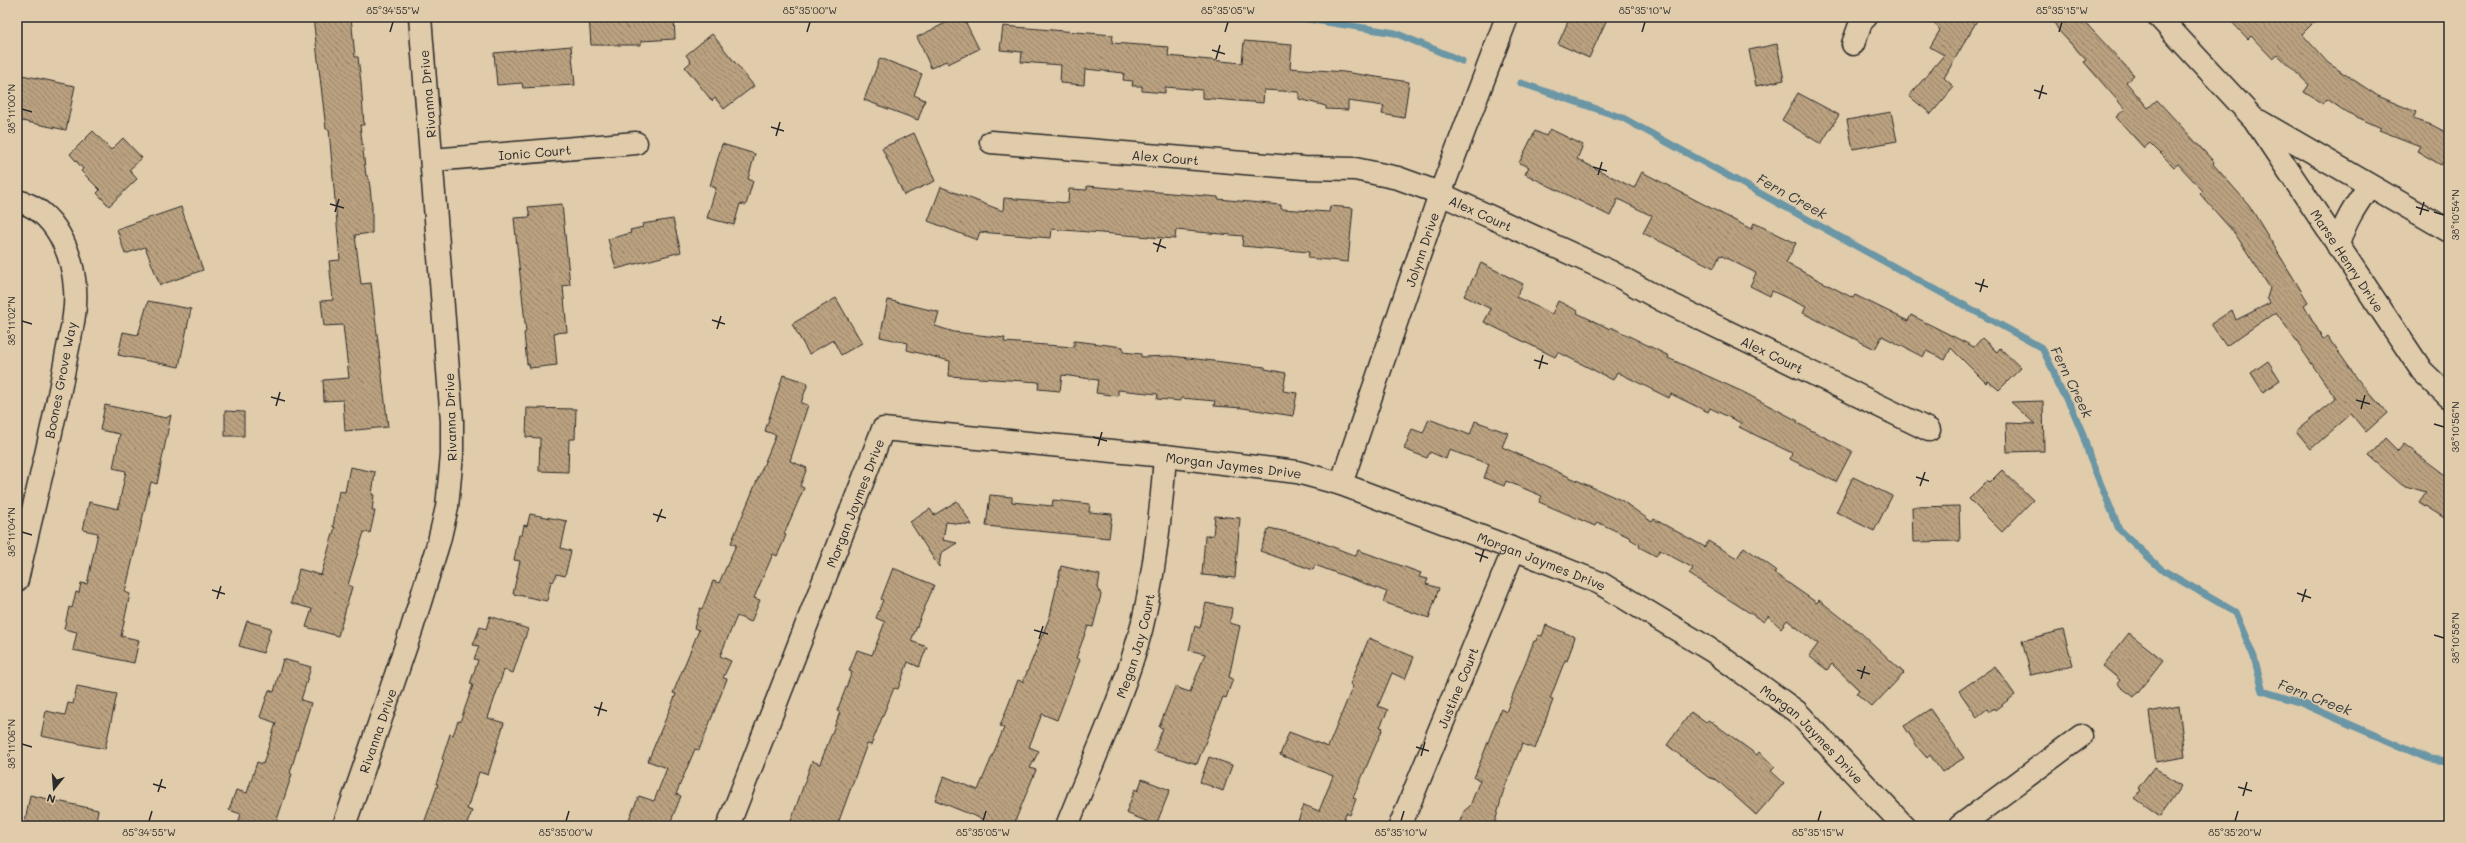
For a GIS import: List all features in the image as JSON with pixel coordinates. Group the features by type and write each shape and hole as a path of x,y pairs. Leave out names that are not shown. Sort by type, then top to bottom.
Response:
{"street":[{"name":"Rivanna Drive","path":"344,826 411,631 439,541 447,507 452,455 452,421 420,17"},
{"name":"Jolynn Drive","path":"1341,484 1440,194 1507,17"},
{"path":"1853,44 1861,22 1866,17"},
{"name":"Marse Henry Drive","path":"2159,17 2254,119 2422,371 2449,397"},
{"name":"Marse Henry Drive","path":"2254,119 2369,186 2433,220 2449,231"},
{"name":"Alex Court","path":"991,142 1304,168 1355,169 1398,178 1440,194 1609,270 1662,300 1929,430"},
{"name":"Ionic Court","path":"432,160 636,143"},
{"path":"2338,246 2342,229 2350,214 2369,186"},
{"name":"Boones Grove Way","path":"17,201 38,210 51,223 64,243 70,261 75,290 62,383 17,580"},
{"name":"Morgan Jaymes Drive","path":"728,826 883,430 1165,456 1297,472 1341,484 1514,549 1600,583 1714,652 1797,712 1904,826"},
{"name":"Megan Jay Court","path":"1068,826 1127,673 1140,630 1161,516 1165,456"},
{"name":"Justine Court","path":"1400,826 1514,549"},
{"path":"1960,826 2081,736"}],"building":[{"path":"313,17 351,17 355,57 358,57 361,82 364,125 360,125 366,176 368,176 372,207 372,233 355,235 361,284 371,283 388,427 345,431 343,400 324,401 323,380 349,378 343,325 324,326 321,301 333,300 329,261 340,260 329,129 326,129"},
{"path":"589,17 674,17 675,39 641,41 641,45 591,45"},
{"path":"958,17 963,17 979,49 948,64 946,61 931,68 917,37"},
{"path":"1570,17 1608,17 1589,58 1558,44"},
{"path":"1928,17 1979,17 1944,78 1954,87 1931,114 1909,96 1944,55 1930,47 1940,30"},
{"path":"2051,17 2080,17 2134,75 2126,82 2148,108 2157,100 2214,162 2213,164 2249,205 2308,302 2304,305 2323,339 2327,336 2359,381 2387,413 2366,432 2351,414 2311,449 2296,431 2336,399 2276,312 2226,346 2211,324 2232,310 2236,320 2270,303 2267,298 2270,288 2236,235 2200,194 2203,191 2178,164 2174,167 2150,143 2144,148 2116,117 2125,109 2084,62 2086,60 2059,31"},
{"path":"2227,17 2319,17 2302,34 2328,63 2378,96 2416,112 2413,119 2432,125 2449,134 2449,165 2443,162 2441,165 2417,151 2420,146 2379,130 2381,128 2346,112 2327,99 2323,104 2304,92 2309,85 2278,55 2273,59 2251,36 2248,39"},
{"path":"1003,26 1113,35 1112,43 1169,47 1168,56 1242,63 1244,41 1292,45 1290,68 1344,72 1409,82 1404,118 1382,114 1384,106 1348,101 1348,110 1326,109 1326,106 1299,99 1299,92 1264,90 1263,103 1202,98 1202,90 1165,87 1165,93 1142,91 1142,86 1132,86 1133,81 1123,80 1124,73 1085,69 1084,85 1060,83 1061,65 1021,62 1022,52 1000,50"},
{"path":"712,34 754,86 724,109 715,98 712,101 685,67 691,62 686,55"},
{"path":"1777,44 1784,80 1756,86 1749,50"},
{"path":"571,46 575,85 523,88 522,83 497,85 494,53"},
{"path":"880,58 922,74 914,95 925,100 918,120 864,100"},
{"path":"17,74 75,86 66,130 17,120"},
{"path":"1798,93 1839,115 1821,144 1782,120"},
{"path":"1891,112 1897,141 1853,149 1847,120"},
{"path":"1550,129 1583,145 1577,159 1634,188 1642,172 1751,229 1754,223 1796,243 1786,263 1853,298 1855,295 1908,321 1911,315 1974,347 1982,338 1997,352 2000,348 2021,368 1999,390 1988,381 1986,383 1951,348 1945,360 1926,351 1923,357 1882,336 1875,349 1803,313 1806,307 1772,291 1770,296 1750,286 1756,273 1720,255 1714,268 1643,233 1652,216 1618,199 1610,216 1525,174 1529,167 1519,163 1535,131 1546,136"},
{"path":"93,131 111,150 123,138 142,158 129,170 137,179 109,206 97,193 100,190 81,171 83,169 70,154"},
{"path":"914,133 935,181 904,195 882,148"},
{"path":"722,144 755,154 748,179 753,181 746,205 740,204 734,225 707,218 716,188 710,186"},
{"path":"1087,186 1218,197 1218,199 1281,205 1281,209 1329,212 1330,206 1353,208 1348,262 1308,258 1309,252 1242,246 1243,236 1176,230 1175,239 1052,229 1051,238 980,232 977,240 928,221 941,187 1003,211 1004,198 1068,203 1069,189 1087,190"},
{"path":"562,204 570,285 563,286 567,332 554,333 557,365 530,368 529,364 527,364 524,333 526,332 514,218 530,217 528,207"},
{"path":"181,207 203,270 160,285 145,247 125,254 117,229"},
{"path":"673,219 681,252 616,269 608,239 631,233 630,230 643,227 642,224"},
{"path":"1481,263 1523,284 1516,297 1552,314 1558,301 1578,311 1577,313 1610,329 1611,327 1669,356 1668,358 1743,392 1798,421 1797,423 1852,451 1836,482 1790,459 1792,453 1739,427 1741,423 1710,408 1708,412 1671,394 1669,398 1617,372 1613,380 1558,352 1555,357 1484,322 1491,309 1464,296"},
{"path":"836,298 862,343 841,355 833,340 809,354 792,324"},
{"path":"888,300 939,312 935,326 954,332 1005,338 1004,342 1074,347 1074,341 1084,342 1123,347 1123,352 1141,354 1141,357 1171,356 1265,367 1265,369 1286,373 1283,391 1297,393 1293,416 1243,408 1214,406 1215,401 1181,398 1181,401 1157,399 1158,394 1118,390 1118,396 1096,393 1098,380 1062,375 1060,391 1038,389 1039,382 949,376 950,361 907,350 908,343 880,337"},
{"path":"148,301 191,309 179,367 118,355 123,332 138,335"},
{"path":"2268,361 2280,380 2263,392 2251,373"},
{"path":"783,375 808,383 801,403 808,405 790,461 807,468 800,486 804,488 784,534 786,535 777,556 773,554 754,598 760,600 751,622 737,616 720,656 731,661 723,678 727,679 699,750 695,749 676,794 681,796 669,826 626,826 639,796 654,801 667,768 648,761 676,694 673,693 699,630 694,628 700,608 702,609 713,581 719,583 736,545 731,543 776,435 765,431"},
{"path":"2043,401 2044,451 2007,452 2006,423 2035,424 2011,402"},
{"path":"105,405 166,418 171,415 157,484 151,482 125,592 130,594 121,636 139,640 134,663 73,650 77,632 64,629 69,607 72,608 76,592 79,593 81,583 87,584 98,533 83,530 89,502 118,509 126,471 113,468 120,434 100,430"},
{"path":"527,408 576,409 575,439 569,439 568,472 539,471 540,438 526,437"},
{"path":"225,411 244,412 244,436 225,436"},
{"path":"1429,419 1470,435 1475,421 1508,433 1502,447 1621,500 1652,522 1654,519 1705,547 1708,541 1737,558 1744,547 1776,570 1774,573 1817,603 1819,600 1861,633 1904,673 1872,707 1856,693 1859,690 1832,664 1827,670 1809,656 1818,644 1787,620 1781,628 1768,616 1764,622 1689,574 1693,568 1660,550 1656,556 1639,547 1640,545 1630,539 1631,538 1597,522 1595,526 1539,502 1542,496 1506,481 1504,486 1484,478 1489,464 1449,450 1446,459 1430,452 1427,458 1404,449 1412,429 1423,433"},
{"path":"2385,438 2398,451 2404,444 2449,478 2449,521 2419,502 2426,492 2402,485 2369,456"},
{"path":"350,467 375,472 372,495 374,495 372,511 375,511 370,533 364,532 348,585 352,587 338,636 306,627 312,609 291,603 299,569 321,575 335,527 333,527 339,491 345,492"},
{"path":"2002,470 2033,500 2002,532 1969,499 1987,481 1989,483"},
{"path":"1853,477 1892,496 1874,531 1836,512"},
{"path":"990,495 1012,497 1012,502 1052,506 1053,500 1090,504 1089,512 1112,514 1109,538 986,526"},
{"path":"957,501 972,525 946,522 943,540 957,543 941,553 939,567 910,522 930,509 934,515"},
{"path":"1959,506 1960,541 1913,542 1912,507"},
{"path":"530,514 567,521 561,548 571,551 565,576 557,574 553,582 551,581 547,601 513,594 520,561 514,560 519,535 522,535 524,525 527,526"},
{"path":"1215,516 1240,518 1235,578 1202,575 1205,536 1213,535"},
{"path":"1269,528 1305,536 1356,556 1358,550 1421,573 1419,577 1428,579 1426,584 1439,588 1429,618 1383,602 1387,592 1315,565 1313,570 1260,551"},
{"path":"1061,566 1100,575 1098,587 1101,595 1093,627 1088,626 1076,658 1080,660 1057,720 1042,714 1029,747 1039,751 1030,768 1036,770 1013,826 979,826 982,819 935,800 944,776 978,790 1004,728 1000,726 1018,680 1023,682 1050,616"},
{"path":"893,568 934,585 911,641 927,647 919,667 908,662 898,689 894,688 871,745 867,744 837,826 792,826 794,822 791,821 812,761 820,764 840,712 837,711 852,672 849,671 857,650 872,655 885,622 876,618 883,600 881,599"},
{"path":"1206,603 1232,608 1230,623 1240,626 1229,677 1233,679 1226,698 1223,697 1197,764 1154,751 1163,728 1159,727 1175,687 1190,692 1205,654 1189,650 1195,626 1200,628"},
{"path":"490,616 528,629 513,673 504,670 488,718 504,723 488,775 479,772 467,809 472,811 466,826 423,826 438,784 436,784 444,760 442,759 450,734 453,735 458,721 460,722 473,685 470,684 478,660 474,659 479,646 473,645 480,627 486,629"},
{"path":"247,621 271,628 263,653 239,646"},
{"path":"1546,625 1575,637 1567,661 1565,660 1550,699 1553,700 1535,749 1522,744 1504,789 1494,826 1458,826 1464,811 1470,806 1480,780 1474,778 1501,709 1506,712 1534,641 1536,641 1538,635 1542,636"},
{"path":"2063,630 2073,665 2031,675 2022,641"},
{"path":"2129,633 2163,660 2134,697 2117,684 2120,680 2103,666"},
{"path":"1369,638 1414,657 1405,679 1392,673 1378,706 1388,710 1380,727 1383,728 1353,798 1356,799 1350,815 1346,813 1343,821 1353,826 1296,826 1304,805 1319,811 1333,776 1280,755 1289,732 1328,747 1353,686 1350,684"},
{"path":"283,659 311,667 301,700 311,703 290,773 292,774 275,826 237,826 241,814 229,810 236,790 247,793 257,762 263,764 276,723 260,717 269,690 274,692"},
{"path":"1995,666 2015,695 1995,710 1994,708 1989,712 1987,709 1977,717 1959,691"},
{"path":"77,686 117,694 105,749 41,736 46,711 65,715 68,703 73,704"},
{"path":"2179,706 2185,757 2156,762 2149,712"},
{"path":"1930,709 1964,758 1942,772 1930,755 1927,758 1919,749 1904,726"},
{"path":"1691,712 1706,723 1708,720 1716,725 1757,755 1759,752 1775,767 1771,771 1784,783 1756,815 1717,780 1708,777 1667,745"},
{"path":"1209,757 1232,765 1223,791 1200,782"},
{"path":"2154,767 2181,786 2160,816 2135,798 2141,790 2138,788"},
{"path":"1142,779 1170,790 1156,825 1126,813 1135,789 1138,791"},
{"path":"30,795 98,810 95,826 42,826 25,822"}],"waterway":[{"name":"Fern Creek","path":"1296,17 1395,33 1462,61"},
{"name":"Fern Creek","path":"1521,83 1623,118 2042,348 2054,372 2057,384 2071,406 2082,432 2090,458 2119,529 2161,569 2235,612 2254,657 2263,691 2301,703 2429,759 2449,761"}]}
